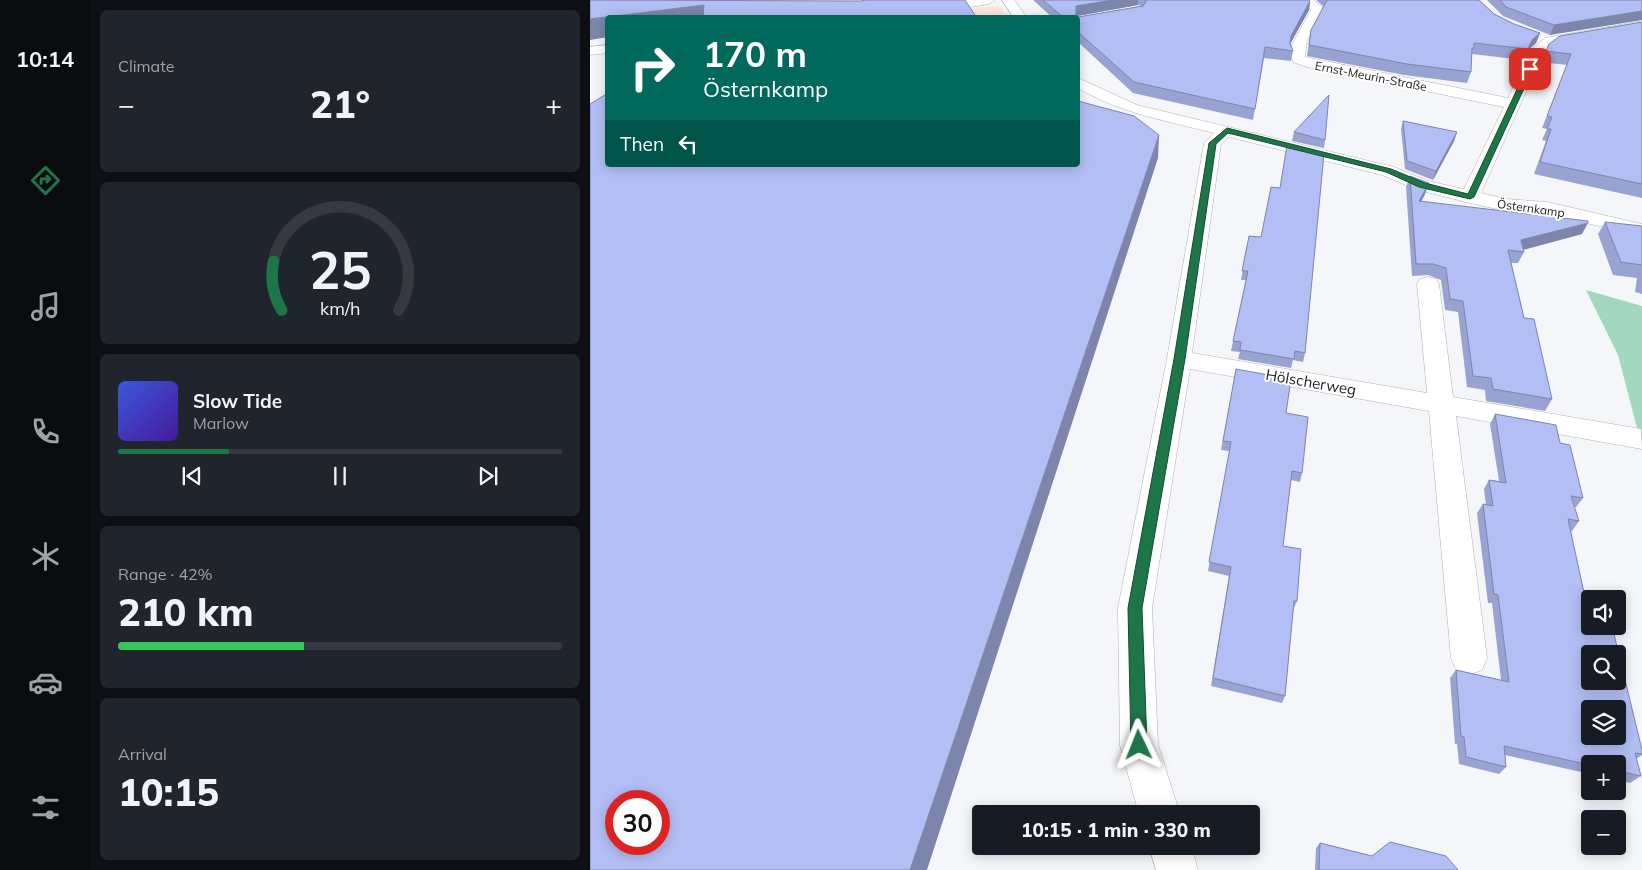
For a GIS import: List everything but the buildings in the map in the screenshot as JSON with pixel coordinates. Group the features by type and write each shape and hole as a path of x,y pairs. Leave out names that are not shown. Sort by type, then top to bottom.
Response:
{"street":[{"path":"872,15 967,0"},
{"path":"874,15 989,0"},
{"path":"1008,0 1020,15"},
{"name":"Ernst-Meurin-Straße","path":"1305,0 1318,9 1300,41 1296,54 1298,59 1307,63 1514,104"},
{"path":"1470,197 1543,39 1642,25"},
{"path":"590,51 605,49"},
{"name":"Östernkamp","path":"1080,83 1102,96 1132,108 1388,171 1422,185 1506,205 1546,208 1642,230"},
{"path":"1157,805 1139,745 1135,608 1180,359 1213,143 1227,130"},
{"path":"1428,284 1469,658"},
{"name":"Hölscherweg","path":"1180,359 1641,439"},
{"path":"1173,855 1177,870"}],"shaded area":[{"path":"990,6 1000,7 1006,15 932,15"}],"green space":[{"path":"1586,290 1642,306 1642,447 1618,355"}],"route":[{"path":"1139,745 1135,608 1180,359 1213,143 1227,130 1388,171 1422,185 1470,197 1530,69"}]}
